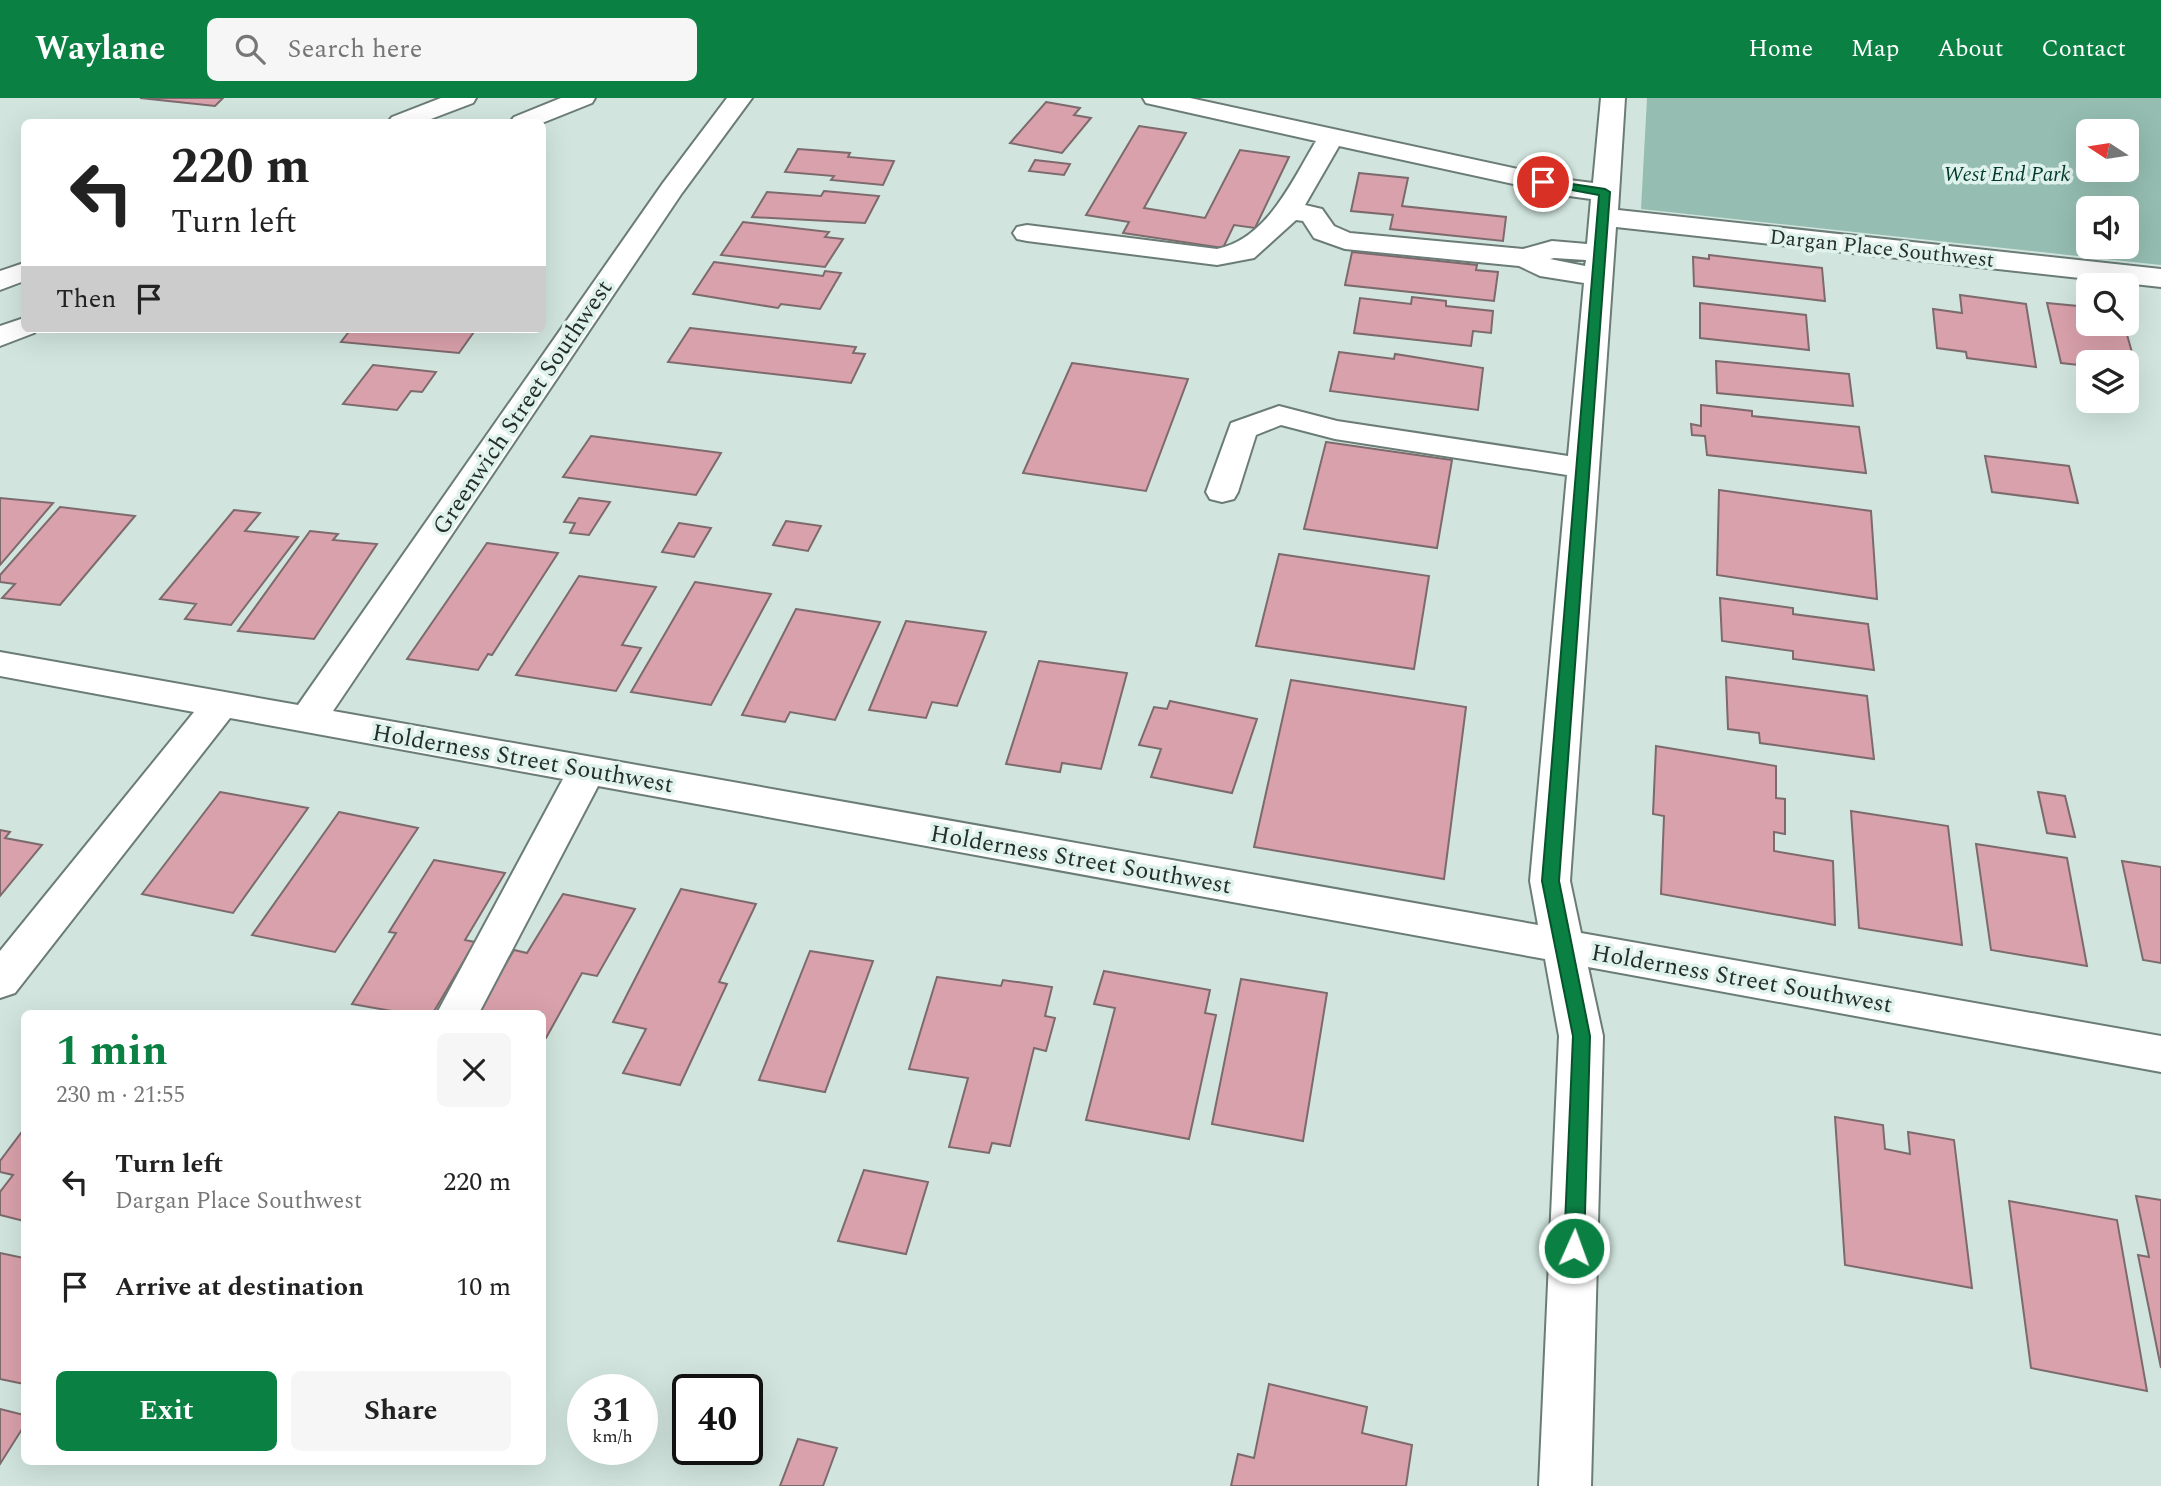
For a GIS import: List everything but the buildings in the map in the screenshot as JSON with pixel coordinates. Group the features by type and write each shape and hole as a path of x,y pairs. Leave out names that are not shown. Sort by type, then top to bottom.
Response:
{"main road":[{"path":"409,119 464,98"},
{"path":"530,119 583,98"},
{"name":"Greenwich Street Southwest","path":"308,719 672,189 740,98"},
{"name":"Dargan Place Southwest","path":"1155,98 1569,188 1602,235 2161,278"},
{"path":"1565,1486 1581,1036 1550,881 1613,98"},
{"path":"1027,233 1217,257 1244,252 1289,210 1332,136"},
{"path":"1289,210 1312,215 1324,232 1345,241 1525,258 1602,235"},
{"path":"0,281 21,272"},
{"path":"0,337 21,328"},
{"path":"1222,492 1242,430 1279,415 1335,430 1583,468"},
{"name":"Holderness Street Southwest","path":"0,664 2161,1054"},
{"path":"0,981 221,704"},
{"path":"460,1010 587,770"}],"green space":[{"name":"West End Park","path":"1647,98 2161,98 2161,265 2105,259 2139,259 2139,196 2076,196 2076,256 1641,209"}],"route":[{"path":"1543,182 1605,192 1550,881 1581,1036 1574,1248"}]}
